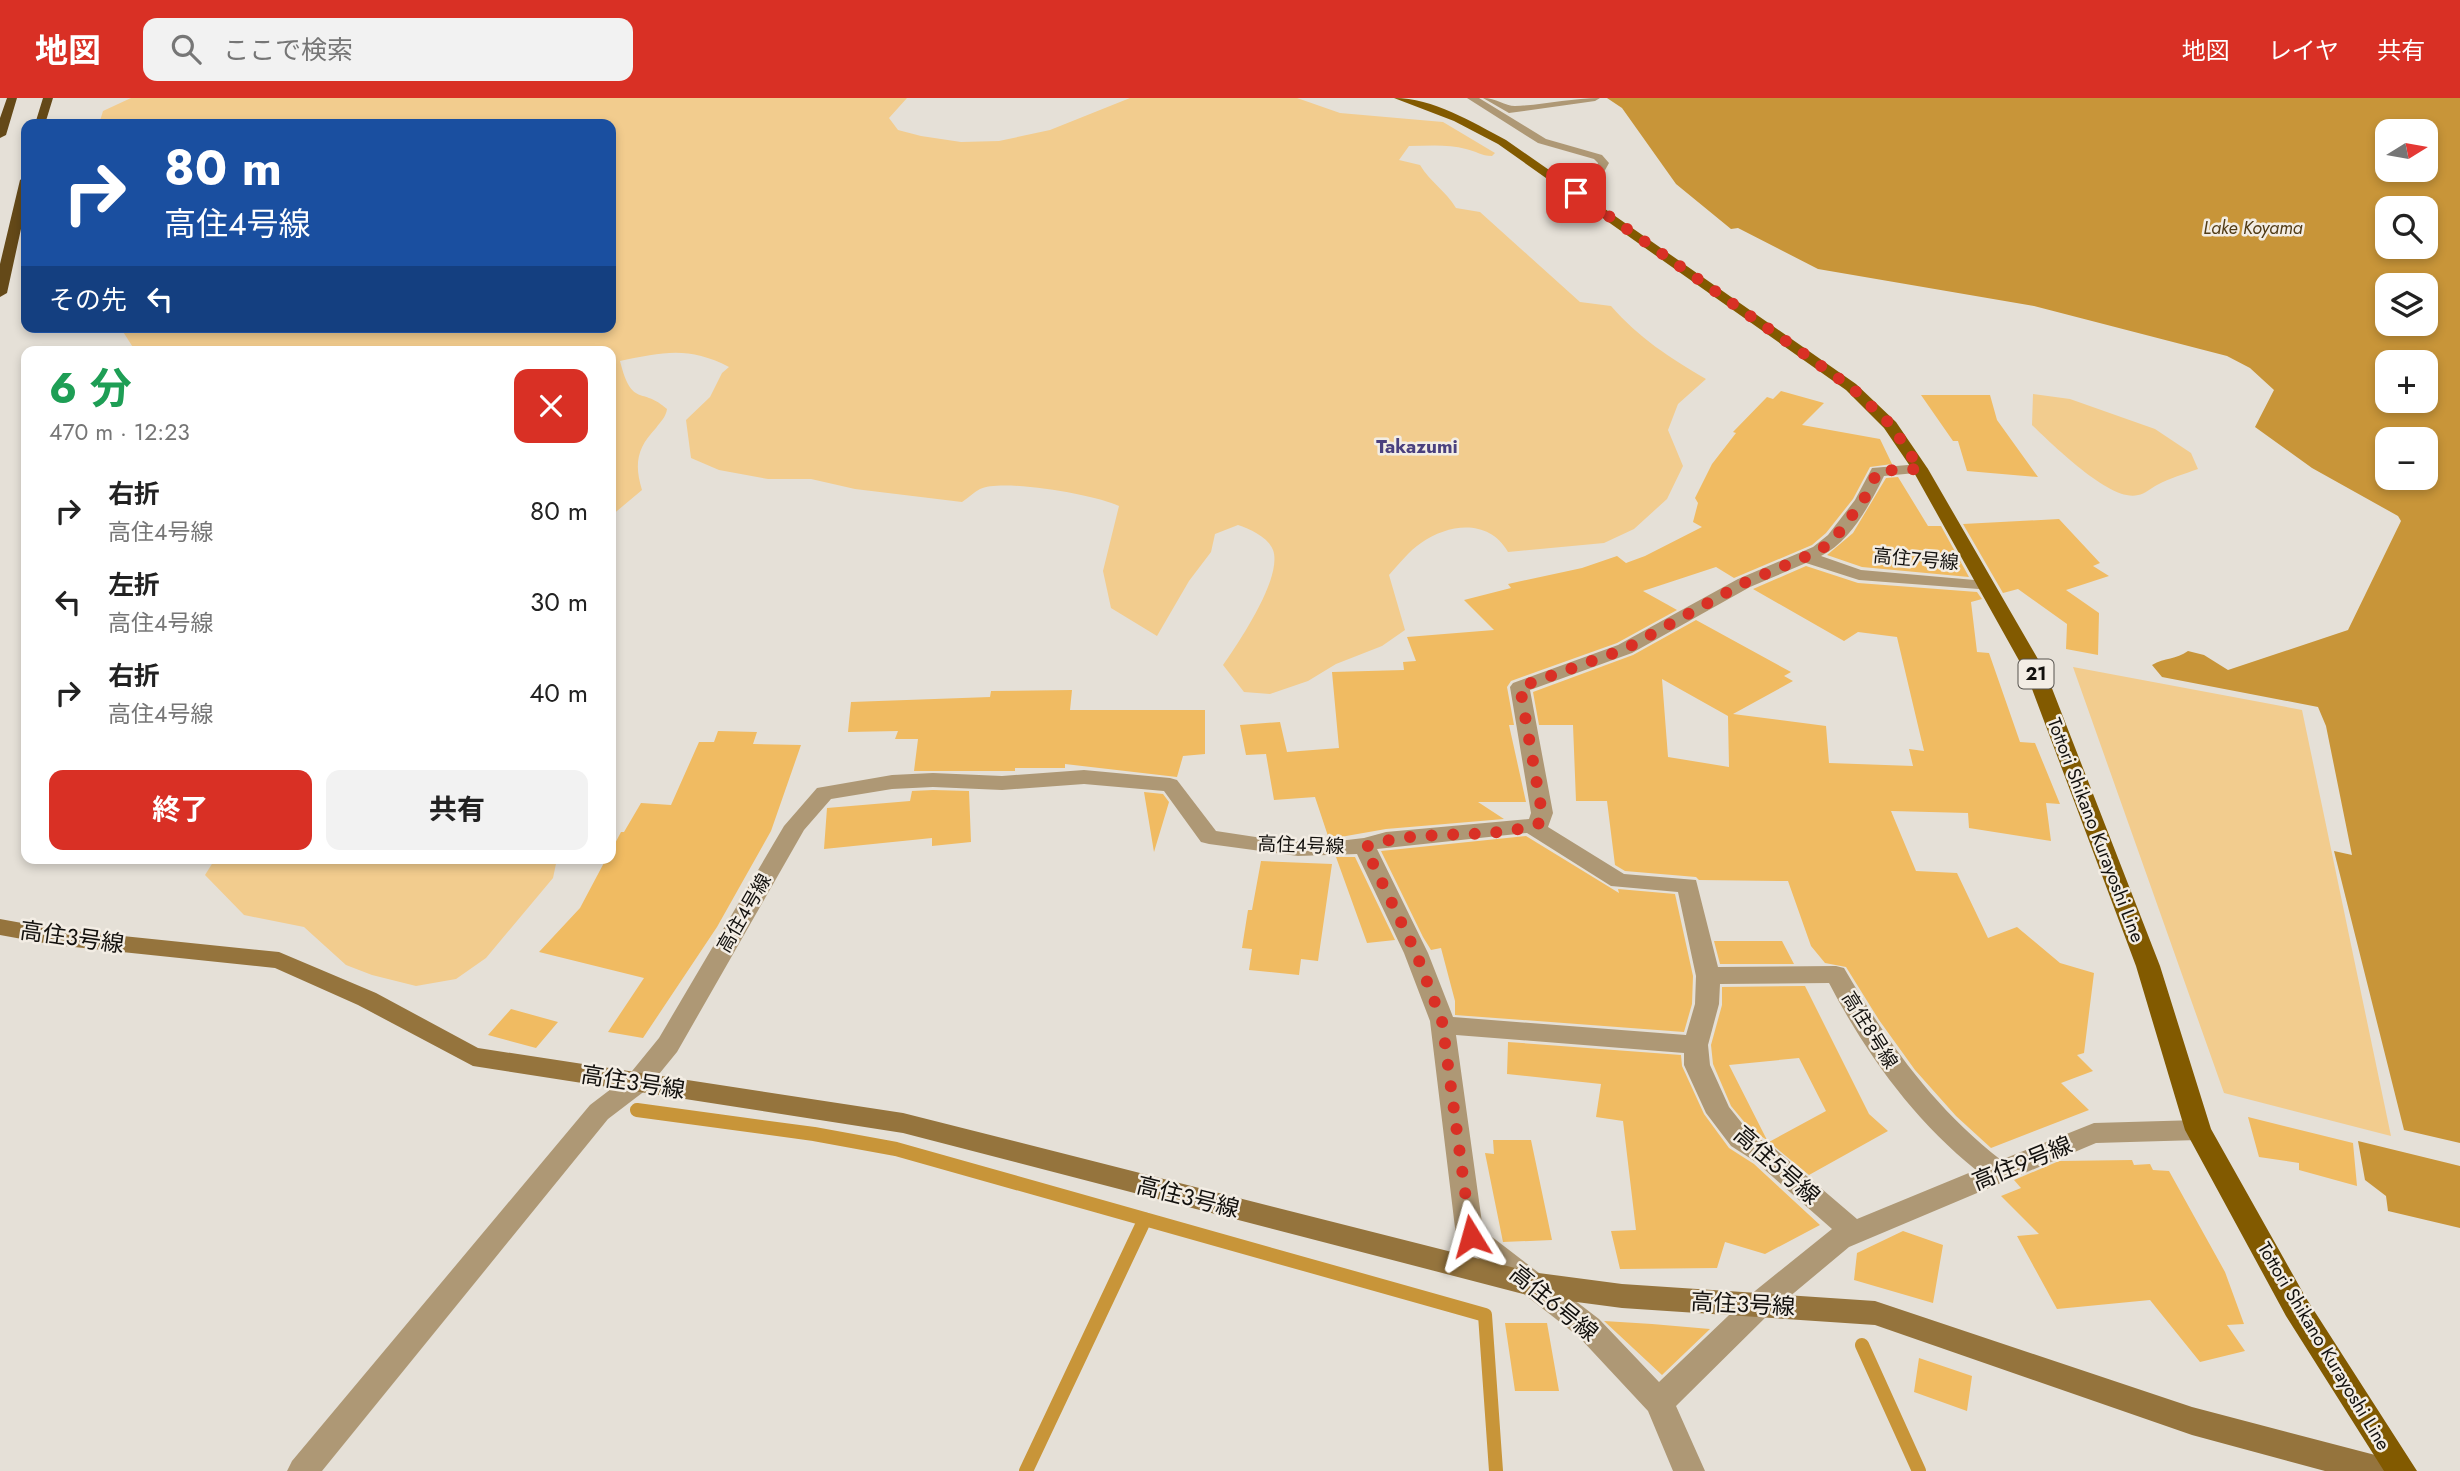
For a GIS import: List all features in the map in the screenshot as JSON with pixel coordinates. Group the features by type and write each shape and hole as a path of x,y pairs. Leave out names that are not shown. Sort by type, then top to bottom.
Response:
{"highway":[{"path":"4,119 6,98"},
{"path":"0,135 12,98"},
{"path":"41,119 50,98"},
{"path":"0,293 21,202"}],"main road":[{"name":"Tottori Shikano Kurayoshi Line","path":"1399,98 1458,119 1502,142 1851,387 1891,425 1920,469 2036,673 2148,966 2198,1130 2296,1307 2401,1471"}],"street":[{"path":"1488,98 1509,110 1595,98"},
{"path":"1531,827 1540,823 1542,813 1520,687 1625,649 1744,583 1819,551 1834,539 1863,501 1878,471 1920,469"},
{"name":"高住7号線","path":"1804,556 1859,575 1986,586"},
{"name":"高住4号線","path":"303,1471 599,1112 637,1083 668,1045 795,826 824,793 892,782 1002,783 1084,777 1170,785 1209,837 1296,849 1365,847 1386,839 1531,827"},
{"name":"高住5号線","path":"1531,827 1619,881 1688,885 1708,976 1707,1004 1696,1045 1697,1065 1719,1113 1740,1139 1765,1155 1854,1232"},
{"name":"高住6号線","path":"1365,847 1416,953 1443,1024 1471,1236 1589,1328 1659,1402 1689,1471"},
{"name":"高住3号線","path":"0,927 55,937 279,960 368,999 474,1057 903,1123 1531,1284 1622,1296 1875,1313 2192,1421 2379,1471"},
{"name":"高住8号線","path":"1708,976 1836,974 1858,1014 1909,1090 1998,1173"},
{"path":"1443,1024 1696,1045"},
{"name":"高住9号線","path":"1854,1232 2094,1133 2198,1130"},
{"path":"1659,1402 1760,1304 1839,1239 1854,1232"}],"lane":[{"path":"1472,98 1542,141 1598,157 1604,163 1600,170 1553,177"}],"shaded area":[{"path":"131,98 907,98 889,118 898,130 961,142 999,141 1050,130 1130,98 1297,98 1340,113 1443,122 1495,153 1488,156 1452,146 1409,146 1399,160 1420,165 1456,208 1480,212 1580,302 1611,306 1656,347 1706,379 1678,404 1668,430 1683,466 1667,499 1634,529 1604,543 1508,552 1500,541 1480,529 1456,528 1432,536 1417,546 1389,575 1405,630 1382,646 1336,664 1308,681 1270,694 1244,692 1223,665 1258,609 1272,576 1274,562 1271,545 1258,534 1238,525 1215,534 1211,552 1189,581 1157,636 1111,608 1103,571 1119,506 1071,493 1008,485 980,489 962,502 855,489 811,479 768,479 719,470 691,458 686,420 710,397 722,373 729,367 715,360 688,354 663,353 620,361 629,386 667,409 641,450 638,472 642,490 616,512 616,346 132,346 124,333 616,333 616,119 101,119 103,111"},
{"path":"2033,394 2070,399 2155,429 2191,453 2198,469 2167,480 2141,494 2126,495 2113,490 2082,470 2032,425"},
{"path":"2073,667 2302,710 2391,1136 2224,1093"},
{"path":"212,864 556,864 553,878 486,958 456,979 416,986 372,975 346,965 304,927 244,915 205,875"}],"water":[{"name":"Lake Koyama","path":"1607,98 2460,98 2460,1143 2404,1130 2334,851 2352,855 2326,726 2318,707 2162,677 2152,665 2188,651 2204,655 2228,670 2348,630 2401,521 2398,516 2312,468 2255,427 2274,390 2250,368 2227,356 2034,306 1818,269 1738,228 1731,229 1676,184 1622,108"},
{"path":"2358,1141 2460,1166 2460,1228 2388,1211 2386,1196 2365,1180"}],"building":[{"path":"1781,391 1824,403 1802,425 1880,439 1892,464 1870,467 1853,499 1826,533 1812,545 1734,578 1716,567 1643,591 1677,610 1617,643 1511,681 1507,687 1514,725 1509,725 1526,802 1478,802 1504,819 1386,829 1329,839 1315,797 1274,800 1266,754 1246,755 1240,725 1280,722 1287,752 1339,748 1332,672 1404,670 1403,662 1416,661 1407,637 1494,630 1464,600 1511,588 1508,584 1582,568 1617,556 1626,563 1702,527 1693,522 1698,503 1695,498 1712,464 1736,433 1733,432 1767,397 1773,399"},
{"path":"1921,395 1990,395 1997,420 2038,477 1967,471 1958,441 1953,441"},
{"path":"1898,477 1928,526 1941,526 1969,577 1862,567 1827,555 1853,533 1886,478"},
{"path":"2059,519 2100,563 2093,566 2109,576 2066,590 2099,613 2098,655 2066,649 2067,624 2018,589 2003,593 1963,524"},
{"path":"1806,566 1858,583 1977,592 1982,599 1971,602 1977,652 1989,653 2020,742 2035,743 2060,804 2046,803 2051,841 1969,828 1968,813 1891,811 1916,871 1957,873 1988,938 2017,927 2060,963 2094,973 2084,1053 2077,1055 2093,1071 2061,1083 2089,1110 1991,1148 1956,1116 1915,1070 1846,967 1825,963 1811,946 1788,881 1699,880 1696,877 1625,871 1615,865 1607,801 1576,801 1573,725 1539,725 1533,692 1633,655 1696,620 1791,672 1784,676 1793,681 1733,714 1826,726 1829,763 1913,766 1909,749 1924,751 1897,637 1858,632 1844,641 1753,589","holes":["1662,679 1728,716 1729,767 1668,757"]},
{"path":"1072,690 1070,710 1205,710 1205,754 1183,756 1177,777 1065,764 1065,768 1015,768 1015,771 914,771 918,739 895,739 898,731 848,732 851,702 990,697 991,691"},
{"path":"718,731 757,732 753,744 801,745 771,831 717,927 643,1038 608,1032 644,978 539,952 580,908 603,864 616,864 616,842 641,803 671,805 699,742 714,742"},
{"path":"912,791 969,791 971,842 932,846 932,838 824,849 827,808 910,801"},
{"path":"1144,792 1163,794 1169,802 1154,852"},
{"path":"1526,836 1619,893 1618,889 1675,894 1693,976 1692,1004 1684,1032 1455,1015 1455,1001 1441,948 1431,950 1381,851"},
{"path":"1336,857 1355,857 1395,940 1367,943"},
{"path":"1261,861 1332,864 1318,961 1301,959 1299,975 1249,970 1252,949 1242,948 1248,910 1252,910"},
{"path":"1714,941 1782,941 1794,964 1720,964"},
{"path":"1805,986 1869,1114 1888,1131 1809,1175 1769,1142 1826,1111 1799,1058 1729,1065 1767,1140 1751,1130 1731,1106 1713,1064 1711,1045 1722,1005 1722,987"},
{"path":"511,1009 558,1022 536,1048 488,1035"},
{"path":"1508,1042 1681,1055 1682,1066 1704,1114 1729,1148 1754,1164 1820,1225 1765,1254 1725,1242 1717,1268 1620,1269 1611,1231 1636,1230 1623,1121 1596,1117 1601,1084 1507,1074"},
{"path":"2248,1117 2353,1143 2357,1186 2299,1170 2299,1163 2259,1157"},
{"path":"1493,1140 1531,1140 1552,1240 1503,1242 1485,1153 1494,1154"},
{"path":"2132,1160 2134,1165 2150,1164 2153,1170 2169,1171 2225,1272 2244,1324 2227,1325 2245,1351 2200,1362 2150,1300 2057,1309 2017,1236 2039,1234 2001,1196 2021,1188 2014,1180 2059,1161"},
{"path":"1903,1231 1943,1245 1933,1303 1854,1280 1857,1253"},
{"path":"1604,1321 1652,1324 1710,1329 1662,1375"},
{"path":"1505,1323 1547,1323 1559,1391 1515,1391"},
{"path":"1919,1358 1972,1376 1967,1411 1914,1392"}],"waterway":[{"path":"637,1110 814,1134 896,1149 1145,1219"},
{"path":"1026,1471 1145,1219"},
{"path":"1145,1219 1485,1315 1496,1471"},
{"path":"1862,1345 1919,1471"}],"district":[{"name":"Takazumi","path":"1417,446"}],"route":[{"path":"1471,1236 1442,1021 1416,953 1365,847 1386,839 1517,829 1540,823 1542,813 1520,687 1625,649 1744,583 1819,551 1834,539 1863,501 1878,471 1920,469 1891,425 1851,387 1576,193"}]}
